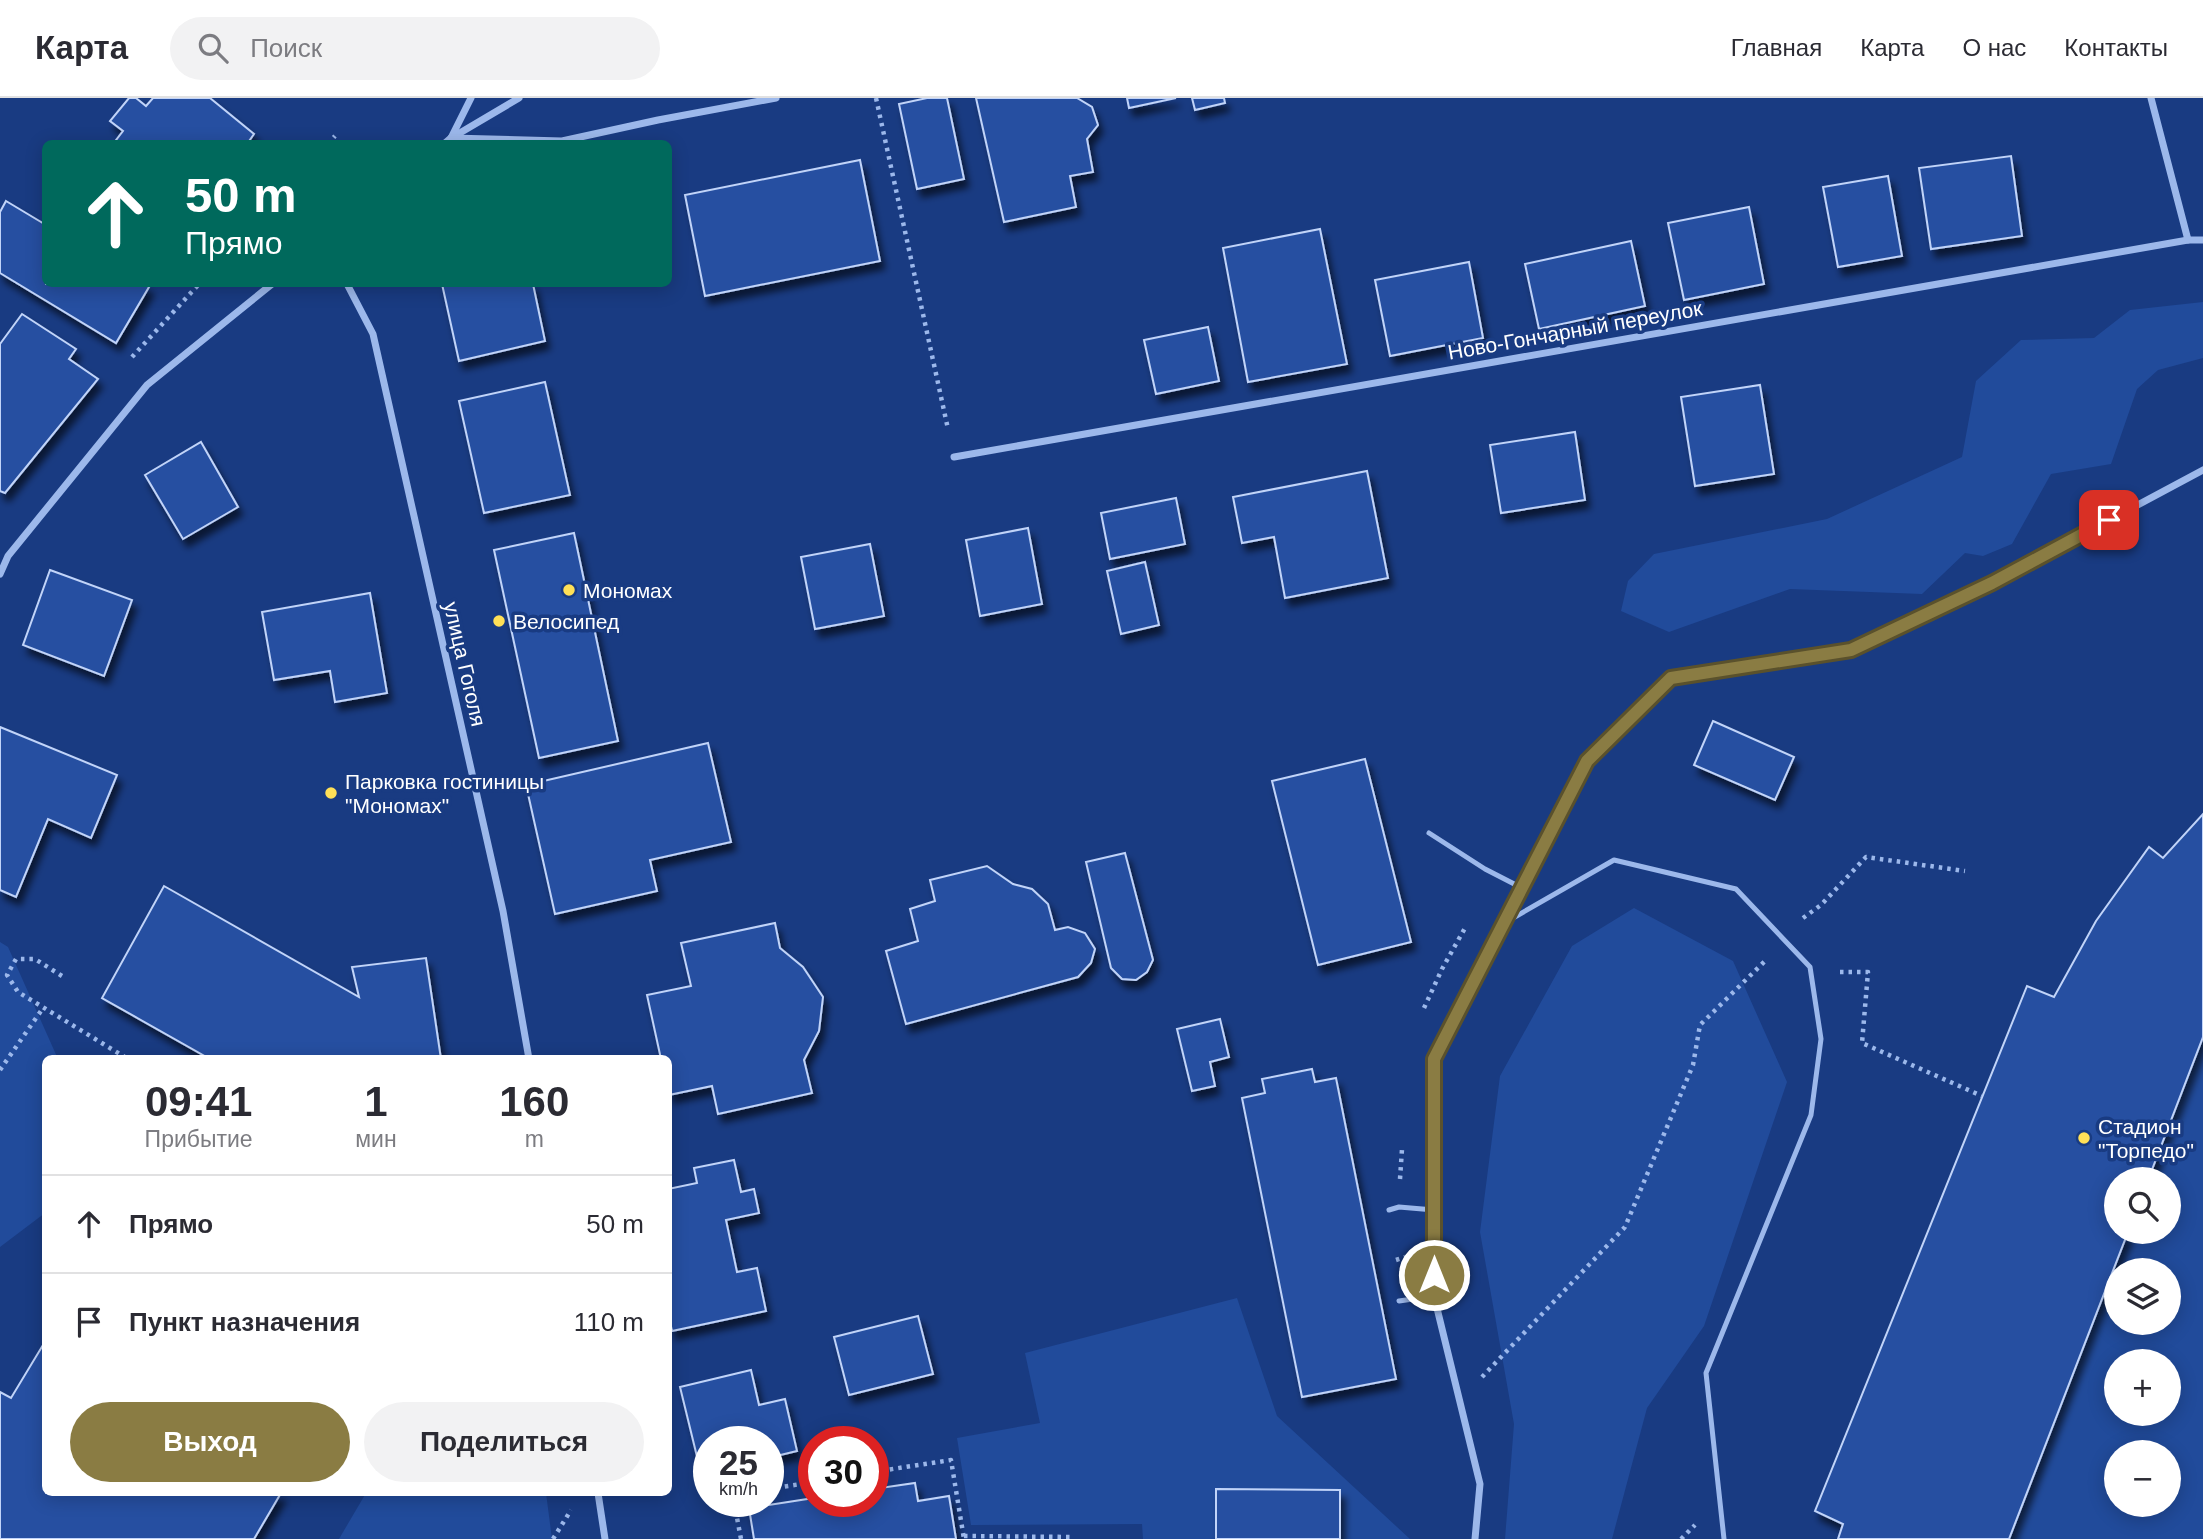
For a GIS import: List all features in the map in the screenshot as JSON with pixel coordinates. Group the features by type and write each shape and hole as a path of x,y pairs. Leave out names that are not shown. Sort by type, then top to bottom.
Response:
{"street":[{"path":"451,138 471,98"},
{"path":"449,140 519,98"},
{"path":"567,140 776,98"},
{"path":"2151,98 2188,240"},
{"path":"451,138 525,140"},
{"name":"Ново-Гончарный переулок","path":"954,457 2188,240 2203,240"},
{"path":"0,574 8,556 147,385 268,287"},
{"name":"улица Гоголя","path":"349,287 373,334 503,911 528,1055"},
{"path":"1475,1539 1480,1484 1434,1296 1434,1059 1587,761 1671,678 1851,650 1992,583 2203,470"},
{"path":"598,1496 604,1539"}],"lane":[{"path":"1429,833 1485,869 1523,889"},
{"path":"1506,922 1614,860 1736,889 1810,967 1821,1039 1811,1115 1706,1373 1724,1539"},
{"path":"1389,1210 1399,1207 1434,1210"},
{"path":"1399,1301 1434,1296"}],"path":[{"path":"876,98 954,457"},
{"path":"332,140 335,136"},
{"path":"1821,905 1866,857 1965,871"},
{"path":"1460,1401 1625,1227 1693,1065 1700,1025 1787,942"},
{"path":"62,976 35,959 16,959 7,975 18,992 121,1055"},
{"path":"1841,972 1868,972 1862,1043 1982,1096"},
{"path":"0,1070 43,1008"},
{"path":"1396,1260 1405,1257"},
{"path":"889,1470 951,1460 964,1537 1071,1536"},
{"path":"553,1539 574,1504"},
{"path":"737,1517 741,1539"}],"shaded area":[{"path":"2203,302 2203,358 2158,370 2137,389 2111,464 2051,474 2012,544 1983,556 1965,553 1922,594 1790,589 1669,632 1621,611 1628,581 1654,554 1827,519 1962,457 1976,381 2021,340 2094,338 2130,310"},
{"name":"Стадион \"Торпедо\"","path":"2203,814 2203,1539 1838,1539 1842,1524 1815,1511 2027,986 2054,997 2096,921 2149,847 2163,858"},
{"path":"1634,908 1733,961 1787,1082 1704,1326 1647,1408 1612,1539 1505,1539 1514,1424 1480,1232 1500,1076 1572,946"},
{"path":"0,942 8,947 56,1055 42,1055 42,1215 0,1247"},
{"path":"1237,1298 1277,1416 1410,1539 1143,1539 1142,1524 971,1525 957,1438 1040,1423 1025,1353"},
{"path":"364,1496 546,1496 552,1539 339,1539"}],"building":[{"path":"129,98 136,98 146,106 153,98 210,98 254,134 250,140 116,140 123,131 110,121"},
{"path":"927,98 947,98 964,179 917,189 899,104"},
{"path":"976,98 1077,98 1092,107 1098,125 1087,139 1093,172 1070,176 1076,207 1004,222"},
{"path":"1127,98 1176,98 1129,108"},
{"path":"1192,98 1224,98 1225,103 1195,110"},
{"path":"2011,156 2022,236 1931,249 1919,168"},
{"path":"860,160 880,261 705,296 685,195"},
{"path":"1888,176 1902,256 1838,267 1823,187"},
{"path":"6,201 42,223 42,287 149,287 116,343 0,273 0,212"},
{"path":"1749,207 1764,284 1684,300 1668,223"},
{"path":"1320,229 1347,364 1248,382 1223,248"},
{"path":"1631,241 1645,306 1539,329 1525,264"},
{"path":"1469,262 1483,338 1390,356 1375,280"},
{"path":"443,287 534,287 545,341 459,361"},
{"path":"22,314 76,349 69,359 98,379 5,493 0,491 0,344"},
{"path":"1208,327 1219,381 1156,394 1144,340"},
{"path":"545,382 570,495 484,513 459,401"},
{"path":"1760,385 1774,474 1695,486 1681,397"},
{"path":"1575,432 1585,500 1501,513 1490,445"},
{"path":"201,442 238,507 183,539 145,475"},
{"path":"1367,471 1388,578 1285,598 1274,537 1242,543 1233,497"},
{"path":"1176,498 1185,544 1110,559 1101,513"},
{"path":"1028,528 1042,604 980,616 966,540"},
{"path":"574,533 618,741 539,758 494,550"},
{"path":"870,544 884,616 815,629 801,557"},
{"path":"1145,562 1159,625 1121,634 1107,571"},
{"path":"50,570 132,600 104,676 23,645"},
{"path":"370,593 387,693 335,702 330,671 274,680 262,612"},
{"path":"1713,721 1794,757 1775,800 1694,765"},
{"path":"0,727 117,775 91,838 48,819 16,897 0,890"},
{"path":"708,743 731,842 650,860 657,891 555,914 526,785"},
{"path":"1365,759 1411,942 1318,965 1272,781"},
{"name":"Стадион \"Торпедо\"","path":"2203,814 2203,1037 2153,1167 2104,1167 2104,1244 2123,1244 2118,1258 2104,1258 2104,1294 2009,1539 1838,1539 1843,1524 1815,1511 2027,986 2054,997 2096,921 2149,847 2163,858"},
{"path":"1125,853 1153,960 1147,972 1136,980 1122,979 1111,968 1086,862"},
{"path":"987,866 1013,884 1032,889 1048,904 1055,930 1068,927 1085,933 1095,949 1091,963 1078,977 906,1024 886,951 918,941 910,909 935,901 930,880"},
{"path":"164,886 359,997 352,967 426,958 440,1055 203,1055 102,998"},
{"path":"775,923 780,948 803,967 823,997 819,1031 804,1060 812,1093 718,1114 712,1086 672,1094 672,1055 660,1055 647,995 691,986 681,943"},
{"path":"1220,1019 1229,1057 1210,1062 1215,1086 1192,1091 1177,1029"},
{"path":"1312,1069 1315,1082 1336,1078 1396,1379 1302,1397 1242,1098 1265,1093 1262,1079"},
{"path":"734,1160 741,1192 754,1189 759,1213 726,1220 737,1272 757,1268 766,1311 672,1331 672,1188 697,1183 694,1168"},
{"path":"918,1316 933,1374 849,1395 834,1337"},
{"path":"42,1347 42,1496 279,1496 254,1539 0,1539 0,1392 11,1398"},
{"path":"751,1370 759,1405 785,1399 797,1451 784,1454 784,1426 693,1426 693,1440 680,1387"},
{"path":"915,1483 918,1501 949,1496 956,1539 754,1539 750,1517 784,1517 784,1503 798,1500 798,1517 889,1517 889,1487"},
{"path":"1216,1489 1340,1490 1340,1539 1216,1539"}],"place":[{"name":"Мономах","path":"569,590"},
{"name":"Велосипед","path":"499,621"},
{"name":"Парковка гостиницы \"Мономах\"","path":"331,793"},
{"name":"Стадион \"Торпедо\"","path":"2084,1138"}],"route":[{"path":"1434,1275 1434,1059 1587,761 1671,678 1851,650 1992,583 2109,520"}]}
